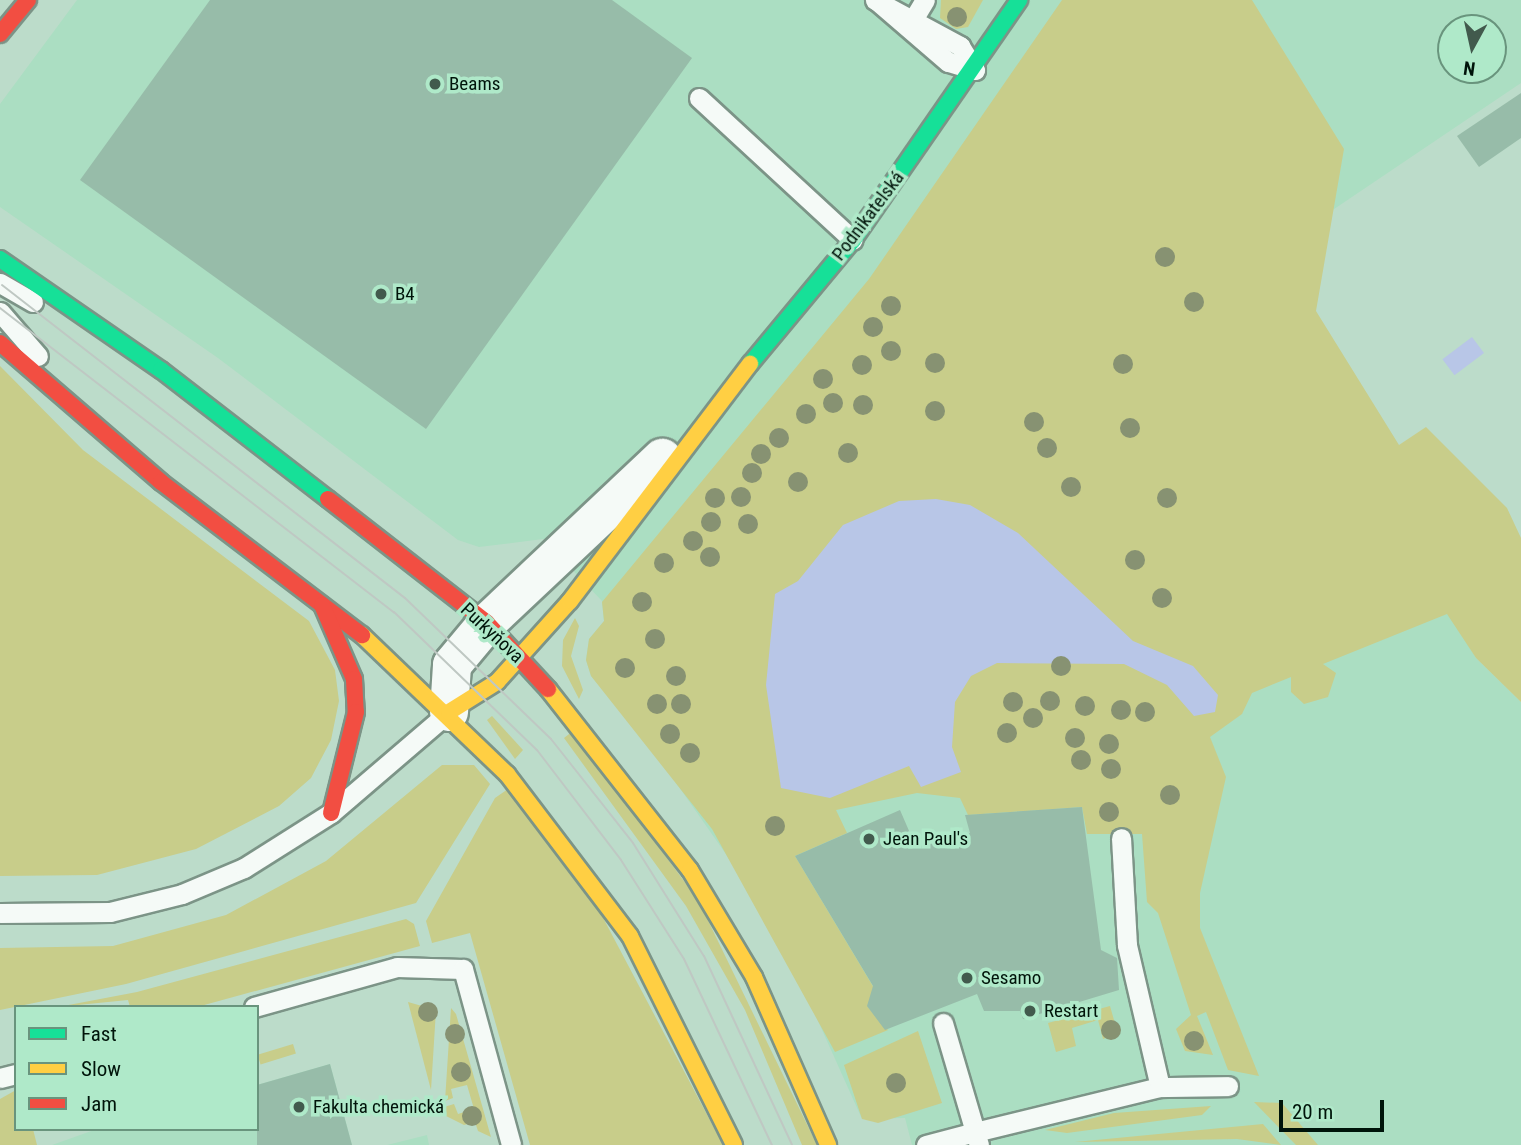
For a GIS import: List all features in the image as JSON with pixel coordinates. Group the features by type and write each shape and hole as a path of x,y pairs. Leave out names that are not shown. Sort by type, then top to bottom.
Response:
{"main road":[{"path":"0,34 28,0"},
{"name":"Podnikatelská","path":"449,712 497,682 521,659 702,421 853,240 975,70 1018,0"},
{"name":"Purkyňova","path":"0,259 161,370 476,637 521,659 573,717 690,870 754,977 828,1145"},
{"path":"0,343 90,424 321,603 449,712 572,853 630,936 734,1145"},
{"path":"321,603 354,679 356,712 331,813"}],"street":[{"name":"Podnikatelská","path":"476,637 702,421"},
{"path":"449,712 452,665 476,637"}],"lane":[{"path":"875,0 914,18 960,46 975,70"},
{"path":"875,0 948,62 975,70"},
{"path":"914,18 925,0"},
{"path":"699,98 853,240"},
{"path":"0,283 161,370"},
{"path":"0,312 90,424"},
{"path":"0,913 110,912 182,894 244,868 331,813 449,712"},
{"path":"1121,838 1127,946 1160,1087"},
{"path":"259,1006 397,967 463,969 511,1145"},
{"path":"943,1023 977,1138"},
{"path":"926,1145 977,1138 1160,1087 1228,1086"}],"shaded area":[{"path":"77,0 1521,0 1521,83 1245,269 1476,658 1521,702 1521,1145 912,1145 905,1118 862,1119 792,963 744,880 644,737 591,676 586,660 589,639 604,621 602,601 543,539 479,547 458,540 218,358 0,207 0,104"},
{"path":"941,0 983,0 968,27 956,29 940,18"},
{"path":"1062,0 1252,0 1344,149 1316,311 1399,445 1426,427 1507,508 1521,538 1521,702 1476,658 1447,614 1323,664 1336,673 1328,697 1304,704 1291,692 1291,677 1252,693 1242,714 1210,737 1226,777 1200,893 1200,928 1259,1076 1228,1070 1206,1012 1197,1016 1213,1055 1185,1051 1176,1029 1191,1015 1158,913 1147,902 1142,834 1087,834 1082,807 968,815 960,798 917,793 836,810 847,833 795,856 877,993 868,1007 888,1030 835,1052 712,829 591,676 586,660 589,639 604,621 602,602 869,279"},
{"path":"0,366 83,450 309,621 335,670 339,701 331,740 311,778 279,806 196,849 97,875 0,876"},
{"path":"575,618 579,626 571,656 583,690 579,699 562,666 563,640"},
{"path":"492,716 523,750 515,759 487,720"},
{"path":"573,731 698,900 817,1145 802,1145 745,1010 686,906 564,738"},
{"path":"442,765 474,765 490,784 416,903 126,984 0,1010 0,948 113,946 226,915 326,861"},
{"path":"508,789 591,895 723,1145 530,1145 470,933 432,943 426,921 495,798"},
{"path":"406,919 414,924 420,946 204,1005 129,1005 128,1000 69,1005 137,992"},
{"path":"408,1002 436,1010 431,1090"},
{"path":"1110,1006 1118,1034 1103,1039 1098,1020 1072,1028 1076,1046 1056,1052 1048,1023"},
{"path":"451,1008 456,1014 491,1137 478,1131 475,1122 464,1125 444,1115 444,1107 454,1104 458,1114 474,1109 467,1085 451,1089 453,1098 445,1101"},
{"path":"918,1031 942,1103 878,1123 862,1119 844,1065"},
{"path":"293,1044 296,1054 261,1064 259,1054"},
{"name":"Fakulta chemická","path":"330,1064 352,1145 52,1145 91,1131 259,1131 259,1084"},
{"path":"14,1091 14,1131 34,1131 37,1145 0,1145 0,1099"},
{"path":"1254,1102 1282,1103 1318,1145 1296,1145"},
{"path":"1211,1106 1202,1115 1067,1133 1045,1130 1114,1113"},
{"path":"1263,1124 1281,1145 1237,1139 1075,1142"},
{"name":"Fakulta chemická","path":"427,1135 429,1145 387,1145"}],"water":[{"path":"1472,337 1484,353 1454,375 1442,359"},
{"path":"936,499 970,505 1018,533 1133,641 1193,666 1218,695 1215,712 1194,716 1167,685 1124,664 997,663 971,676 955,702 952,747 961,772 921,787 909,766 830,798 781,788 766,685 775,594 798,581 843,525 899,501"}],"building":[{"name":"B4","path":"210,0 612,0 692,58 426,429 80,180"},
{"path":"1521,93 1521,138 1479,167 1457,136"},
{"path":"1082,807 1101,950 1117,958 1119,990 1023,1019 1020,1011 984,1011 977,994 885,1030 867,1006 873,986 795,856 900,810 916,847 970,833 965,815"},
{"name":"Fakulta chemická","path":"330,1064 352,1145 257,1145 259,1084"}],"tram line":[{"path":"2,285 405,598 551,739 633,843 704,956 792,1145"},
{"path":"0,308 394,612 537,750 621,860 684,959 772,1145"}],"traffic: fast":[{"path":"750,364 853,240 1019,0"},
{"path":"0,259 161,370 328,499"}],"traffic: slow":[{"path":"449,712 497,682 570,601 750,364"},
{"path":"362,635 507,774 630,936 734,1145"},
{"path":"548,689 690,870 754,977 828,1145"}],"traffic: jam":[{"path":"0,34 28,0"},
{"path":"0,343 161,482 362,635"},
{"path":"328,499 487,623 548,689"},
{"path":"322,605 354,679 356,712 331,813"}],"place":[{"name":"Beams","path":"435,84"},
{"name":"B4","path":"381,294"},
{"name":"Jean Paul's","path":"869,839"},
{"name":"Sesamo","path":"967,978"},
{"name":"Restart","path":"1030,1011"},
{"name":"Fakulta chemická","path":"299,1107"}]}
